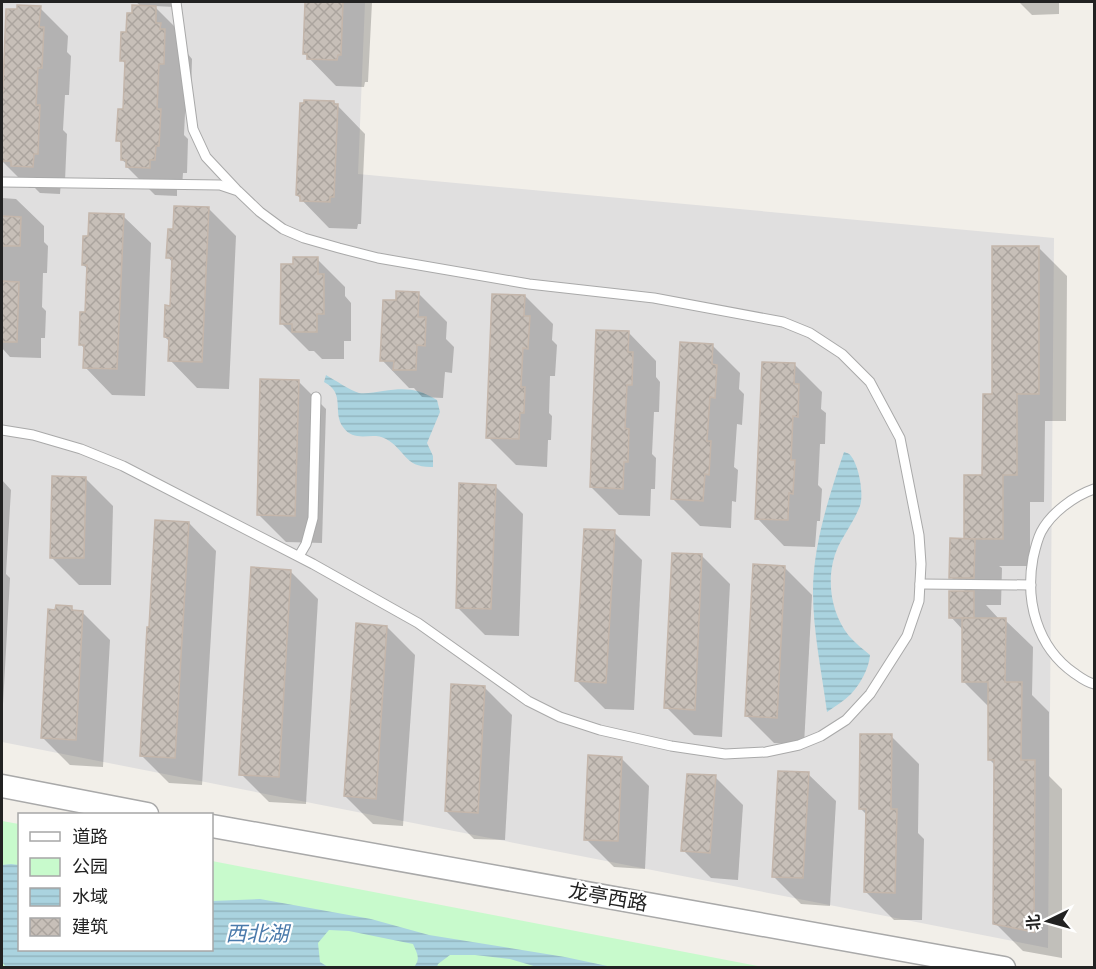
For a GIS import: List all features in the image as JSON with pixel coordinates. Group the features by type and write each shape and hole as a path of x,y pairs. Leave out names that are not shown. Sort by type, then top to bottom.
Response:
{"street":[{"path":"2,786 142,813"},
{"name":"龙亭西路","path":"213,826 1004,968"}],"lane":[{"path":"2,430 33,435 81,449 123,466 299,556 418,622 528,701 560,717 600,730 671,746 726,754 766,752 799,745 821,736 846,720 870,694 907,636 919,601 920,535 900,438 870,382 842,354 810,333 783,322 654,298 529,284 378,258 304,238 282,229 260,212 206,157 194,129 176,2"},
{"path":"2,182 220,185 238,191"},
{"path":"299,556 306,544 313,518 316,396"},
{"path":"1095,489 1085,492 1061,508 1042,530 1036,545 1031,572 1032,600 1037,624 1048,647 1062,665 1087,682 1095,684"},
{"path":"920,584 1031,585"}],"shaded area":[{"path":"2,2 365,2 358,174 1054,238 1048,948 2,742"}],"green space":[{"path":"2,821 18,824 18,951 213,951 213,861 763,967 2,967"}],"water":[{"path":"326,375 359,393 411,390 437,400 440,412 427,443 433,456 433,467 416,465 386,439 375,436 358,436 348,432 338,415 335,392 324,382"},
{"path":"844,452 850,455 856,466 861,488 861,501 834,558 831,593 837,616 851,639 870,655 861,681 845,699 827,712 814,622 814,574 823,521"},
{"name":"西北湖","path":"2,865 18,865 18,951 213,951 213,901 260,899 371,919 429,935 612,967 537,967 510,959 450,955 437,967 414,967 418,959 413,944 349,931 329,930 318,943 320,962 328,967 6,967 2,962"}],"building":[{"path":"305,2 343,2 341,55 338,55 337,60 307,59 307,54 303,54"},
{"path":"17,5 41,6 39,27 44,27 42,68 38,68 36,105 40,105 38,154 34,154 33,167 11,166 11,161 2,161 6,9 17,9"},
{"path":"132,5 156,6 156,23 161,23 160,29 165,29 164,64 159,64 157,109 161,109 159,146 156,146 155,160 150,160 150,168 126,167 126,160 121,160 121,141 116,141 118,109 123,109 125,61 120,61 121,32 126,32 127,13 132,13"},
{"path":"304,100 334,101 334,104 338,104 334,197 330,197 330,202 300,201 300,196 296,195 300,103 304,103"},
{"path":"174,206 209,207 202,362 168,361 169,338 164,337 165,305 170,306 172,258 166,258 168,229 173,229"},
{"path":"89,213 124,214 117,369 83,368 84,345 79,345 80,312 85,312 87,265 82,265 83,236 88,236"},
{"path":"2,216 21,217 20,246 2,246"},
{"path":"992,246 1039,246 1039,394 1017,394 1017,475 1003,475 1003,539 964,539 964,475 982,475 983,394 992,394"},
{"path":"293,257 318,257 318,274 324,274 324,314 317,314 317,332 292,332 292,324 280,324 281,264 293,264"},
{"path":"2,281 19,282 17,342 2,342"},
{"path":"396,291 419,292 418,317 426,317 425,346 417,345 416,370 393,370 394,361 380,361 383,300 396,300"},
{"path":"492,294 525,295 524,316 530,316 528,349 523,348 521,387 525,387 524,413 520,413 519,439 486,438"},
{"path":"596,330 629,331 628,352 633,352 632,385 627,385 625,428 629,429 628,462 624,462 623,489 590,487"},
{"path":"680,342 713,344 712,364 717,365 715,398 710,397 707,441 711,441 709,475 705,474 703,501 671,499"},
{"path":"762,362 795,363 794,384 799,384 798,417 793,416 791,460 795,460 793,494 789,493 788,520 755,519"},
{"path":"260,379 299,380 295,516 257,515"},
{"path":"52,476 86,477 84,558 50,558"},
{"path":"459,483 496,485 491,609 456,608"},
{"path":"155,520 189,522 175,758 140,756"},
{"path":"584,529 615,530 606,683 575,681"},
{"path":"950,538 975,539 974,578 949,578"},
{"path":"672,553 702,554 695,710 664,708"},
{"path":"753,564 785,566 777,718 745,716"},
{"path":"251,567 291,570 279,777 239,775"},
{"path":"949,591 974,591 974,618 949,618"},
{"path":"56,605 72,606 72,610 83,611 76,740 41,738 48,609 55,610"},
{"path":"962,618 1006,618 1005,682 1022,682 1021,760 1035,760 1034,932 993,924 994,760 988,760 988,682 962,682"},
{"path":"356,623 387,626 376,799 344,796"},
{"path":"451,684 485,686 478,813 445,811"},
{"path":"860,734 892,734 891,809 897,809 895,893 864,892 866,809 859,809"},
{"path":"588,755 622,757 618,841 584,840"},
{"path":"778,771 809,772 803,878 772,877"},
{"path":"687,774 716,775 710,853 681,851"}]}
